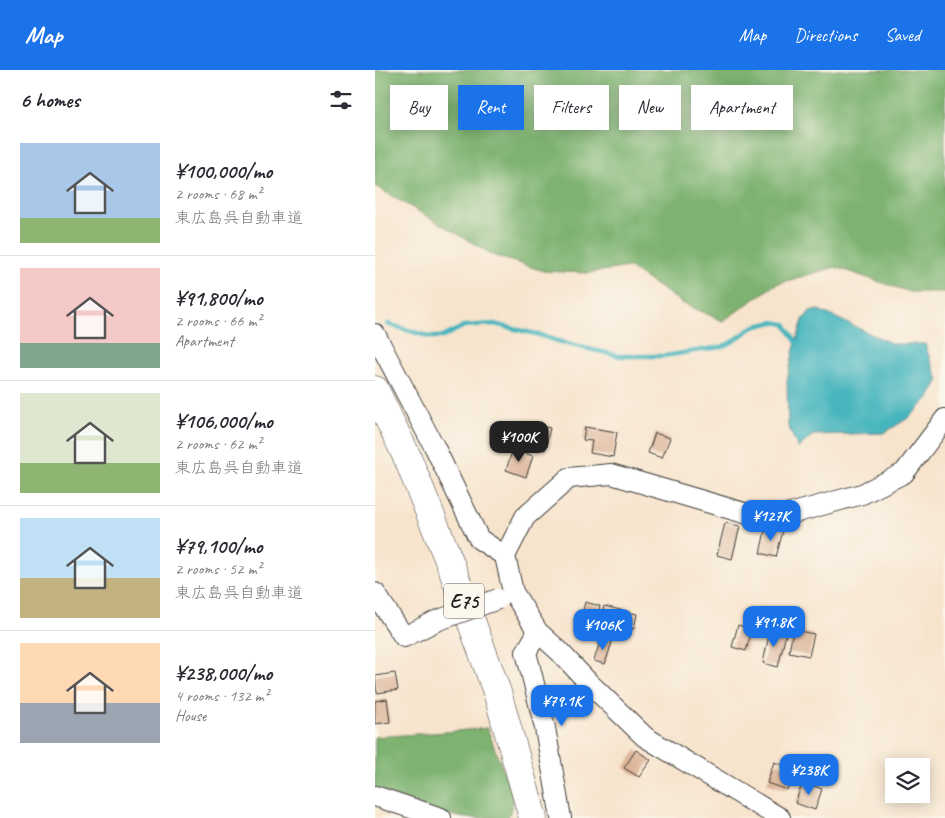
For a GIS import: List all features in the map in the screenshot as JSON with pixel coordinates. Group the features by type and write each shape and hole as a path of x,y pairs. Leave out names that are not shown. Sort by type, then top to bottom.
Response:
{"highway":[{"name":"E75","path":"375,390 408,459 453,572 497,692 533,818"}],"street":[{"path":"375,334 435,448 479,539 505,556"},
{"path":"779,818 645,737 538,632 505,595 505,556 525,517 569,478 611,474 768,520 862,494 904,474 945,419"},
{"path":"375,593 404,637 436,621 505,595"},
{"path":"538,632 526,652 545,728 561,818"},
{"path":"375,796 441,818"}],"green space":[{"path":"375,70 945,70 945,292 910,292 835,267 776,284 723,321 684,304 629,267 587,273 544,271 495,256 375,186"},
{"path":"487,728 514,799 508,818 465,818 438,812 375,789 375,737"}],"water":[{"path":"819,310 893,344 925,344 939,380 929,398 910,417 884,433 813,435 798,448 788,426 787,380 803,320 810,311"}],"building":[{"path":"520,422 550,428 545,450 515,443"},
{"path":"585,427 617,432 613,457 590,453 592,441 583,440"},
{"path":"655,433 670,438 662,458 648,453"},
{"path":"513,449 533,456 526,477 506,470"},
{"path":"725,523 740,526 732,559 717,555"},
{"path":"766,527 783,531 776,557 760,553"},
{"path":"585,602 600,606 593,639 577,635"},
{"path":"604,606 637,614 634,629 601,621"},
{"path":"738,625 752,629 746,651 732,647"},
{"path":"770,630 786,634 778,667 763,663"},
{"path":"793,630 814,634 809,656 789,652"},
{"path":"601,638 612,642 605,664 594,661"},
{"path":"395,673 398,690 377,693 375,676"},
{"path":"387,699 390,722 375,724 375,701"},
{"path":"636,750 651,760 639,777 624,768"},
{"path":"774,762 794,769 787,790 767,783"},
{"path":"803,782 822,789 815,810 795,803"}],"waterway":[{"path":"388,324 430,337 443,337 464,326 494,324 620,356 664,356 721,347 732,342 753,327 773,322 785,324 799,346"}]}
